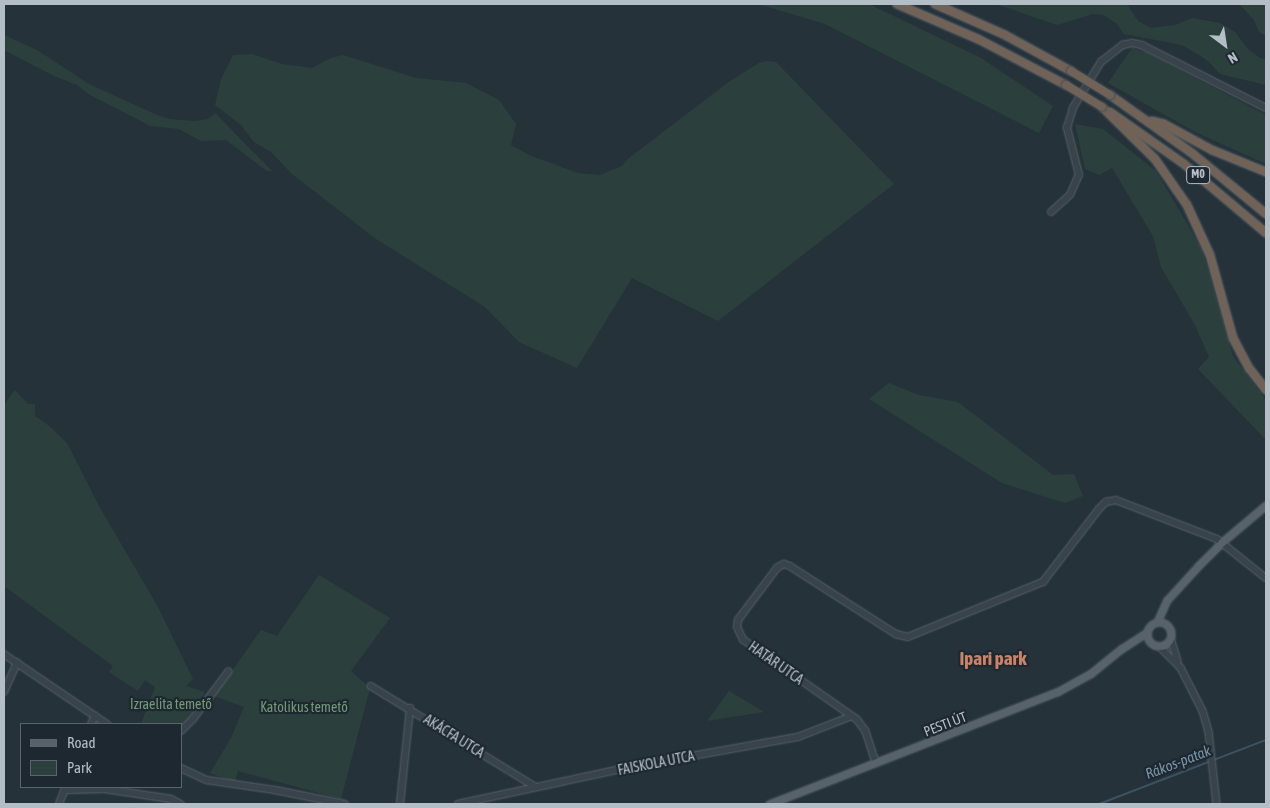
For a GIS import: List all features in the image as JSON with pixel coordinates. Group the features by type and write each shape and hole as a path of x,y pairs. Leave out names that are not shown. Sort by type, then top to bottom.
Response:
{"highway":[{"name":"M0","path":"897,4 980,40 1066,85 1102,107 1184,164 1266,233"},
{"name":"M0","path":"935,4 1005,36 1071,71 1110,95 1193,154 1266,214"},
{"path":"1102,107 1155,158 1188,205 1208,250 1233,338 1248,368 1266,390"},
{"path":"1146,119 1164,124 1212,150 1266,172"}],"main road":[{"path":"1157,622 1166,624 1171,630 1171,638 1166,643 1155,644 1147,632 1151,625 1157,622 1167,600 1222,542 1266,505"},
{"path":"1166,624 1168,607 1180,588"},
{"name":"PESTI ÚT","path":"769,804 876,764 1057,692 1090,674 1121,649 1147,632"},
{"name":"PESTI ÚT","path":"1121,649 1139,643 1155,644"}],"street":[{"path":"1051,212 1070,195 1079,175 1067,128 1073,108 1101,62 1123,45 1132,43 1142,45 1266,108"},
{"name":"HATÁR UTCA","path":"876,764 865,731 852,716 743,640 737,627 738,620 777,568 784,564 790,566 896,634 908,637 1043,582 1096,512 1109,501 1116,500 1133,506 1222,542"},
{"path":"1222,542 1266,578"},
{"path":"1171,638 1172,650 1203,711 1212,749 1217,804"},
{"path":"1155,644 1180,668"},
{"path":"4,654 105,723"},
{"path":"4,692 17,663"},
{"path":"182,730 193,719 228,672"},
{"name":"AKÁCFA UTCA","path":"371,686 536,787"},
{"path":"400,804 410,709"},
{"path":"91,723 94,716"},
{"name":"FAISKOLA UTCA","path":"458,804 536,787 798,737 852,716"},
{"path":"182,769 197,777 345,804"},
{"path":"59,804 65,788 105,789 171,799 181,804"}],"green space":[{"path":"758,4 869,4 981,58 1053,106 1039,133 825,24"},
{"path":"996,4 1127,4 1138,21 1151,28 1175,25 1192,18 1220,23 1235,32 1248,49 1260,58 1266,59 1266,85 1220,74 1207,60 1182,45 1124,34 1117,24 1104,15 1093,14 1057,25"},
{"path":"1239,4 1266,4 1266,36 1259,32 1254,20"},
{"path":"4,35 37,50 89,84 157,115 169,119 195,121 208,119 215,113 272,171 267,171 226,140 201,141 179,129 150,126 90,95 77,85 54,76 4,50"},
{"path":"1132,48 1146,52 1266,115 1266,164 1195,132 1108,83"},
{"path":"252,54 282,64 312,68 331,58 343,55 416,78 466,83 499,100 516,124 511,145 531,156 578,173 600,175 622,166 629,158 730,81 759,63 766,61 776,62 894,184 718,321 632,278 577,368 519,342 485,307 376,239 292,174 271,152 254,142 241,125 215,105 221,79 233,55"},
{"path":"1075,124 1103,129 1156,171 1202,249 1233,356 1266,400 1266,440 1198,369 1209,357 1195,325 1161,267 1153,236 1112,168 1099,175 1085,169"},
{"path":"889,383 919,395 958,402 1053,475 1074,474 1083,496 1065,503 1002,483 869,399"},
{"name":"Izraelita temető","path":"15,390 28,404 35,404 35,416 48,425 67,443 99,506 158,607 193,679 186,686 205,692 188,720 182,725 182,723 141,723 155,687 145,680 138,691 109,672 113,666 4,586 4,405"},
{"name":"Katolikus temető","path":"319,575 390,618 351,671 370,688 341,799 238,771 235,782 210,773 231,738 244,707 214,696 261,630 277,636"},
{"path":"729,691 764,712 707,721"}],"waterway":[{"name":"Rákos-patak","path":"1099,804 1266,740"}],"district":[{"name":"Ipari park","path":"993,659"}]}
